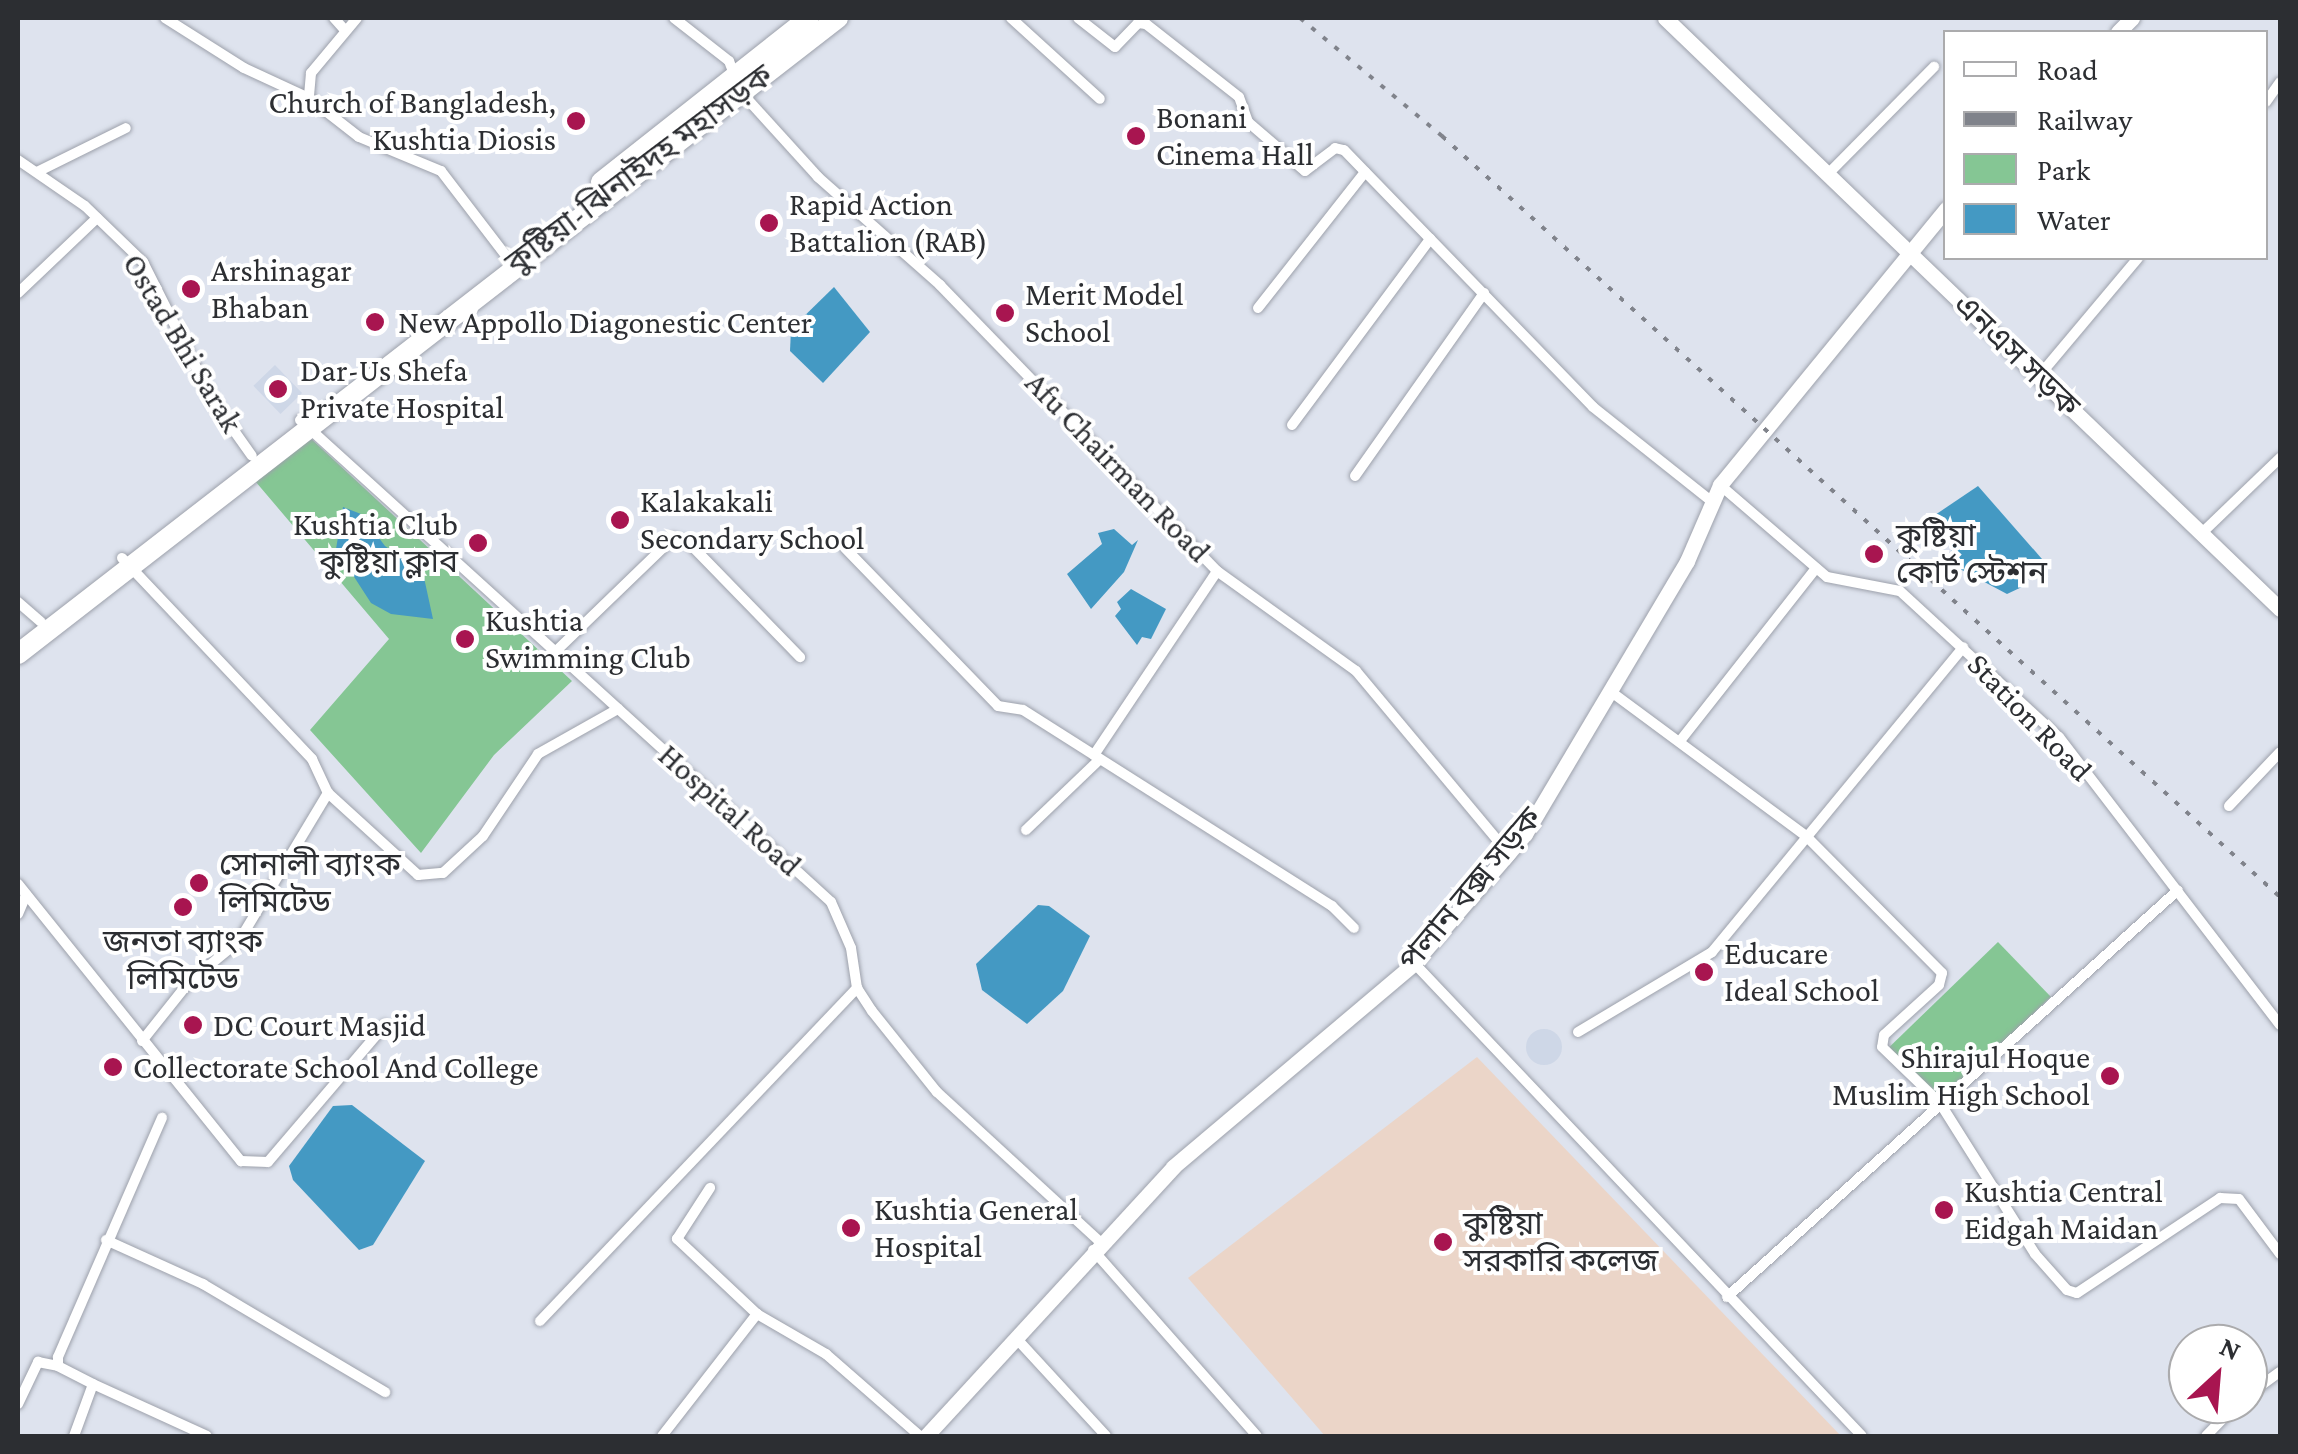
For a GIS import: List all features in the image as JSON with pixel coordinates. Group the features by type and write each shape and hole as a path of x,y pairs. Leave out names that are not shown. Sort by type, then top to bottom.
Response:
{"highway":[{"name":"কুষ্টিয়া-ঝিনাইদহ মহাসড়ক","path":"18,654 224,484 811,23 838,18"},
{"name":"কুষ্টিয়া-ঝিনাইদহ মহাসড়ক","path":"421,331 506,257 737,83"},
{"name":"কুষ্টিয়া-ঝিনাইদহ মহাসড়ক","path":"224,484 252,456 303,422"},
{"name":"কুষ্টিয়া-ঝিনাইদহ মহাসড়ক","path":"18,640 126,563"}],"main road":[{"name":"এনএস সড়ক","path":"1666,18 2280,610"},
{"name":"পলান বক্স সড়ক","path":"923,1436 1173,1167 1414,963 1508,853 1687,561 1720,485 1943,212"}],"street":[{"path":"165,18 244,68 309,98 359,137 441,172 506,257"},
{"path":"334,18 344,29"},
{"path":"309,98 310,73 357,18"},
{"name":"Afu Chairman Road","path":"674,18 716,50 737,83 818,177 952,297 1217,571 1356,672 1508,853"},
{"path":"1010,18 1100,99"},
{"path":"1078,18 1115,47 1138,24 1146,24 1239,97 1248,122 1304,171 1340,148 1607,420 1711,500"},
{"path":"1828,174 1934,67"},
{"path":"37,172 126,128"},
{"name":"Ostad Bhi Sarak","path":"18,160 97,218 143,262 213,400 252,456"},
{"path":"1258,308 1365,172"},
{"path":"18,292 97,218"},
{"path":"1292,425 1430,239"},
{"path":"2039,376 2136,260"},
{"path":"1355,476 1484,294"},
{"name":"Hospital Road","path":"303,422 830,902 850,948 857,988 937,1092 1096,1246 1257,1436"},
{"path":"2202,533 2280,458"},
{"name":"Station Road","path":"1720,485 1826,577 1900,590 2059,738 2280,1025"},
{"path":"554,653 673,538 690,544 800,657"},
{"path":"845,548 998,706 1024,710 1332,906 1354,928"},
{"path":"126,563 312,760 328,794 418,875 444,873 483,836 538,754 618,709"},
{"path":"1680,741 1816,568"},
{"path":"1026,830 1096,757 1217,571"},
{"path":"18,602 40,622"},
{"path":"1578,1032 1712,952 1963,647"},
{"path":"1610,691 1806,836 1942,974 1940,985 1880,1042 1940,1103 2035,1254 2072,1294 2220,1198 2240,1199 2280,1254"},
{"path":"2230,806 2280,752"},
{"path":"142,1041 189,982 239,941 328,794"},
{"path":"18,884 227,1148 254,1166 268,1162 385,1025"},
{"path":"1726,1297 2178,890"},
{"path":"18,914 26,895"},
{"path":"1414,963 1726,1297 1862,1436"},
{"path":"540,1321 857,988"},
{"path":"58,1366 106,1240 162,1118"},
{"path":"710,1188 678,1239 757,1314 826,1354 923,1436"},
{"path":"106,1240 202,1284 384,1392"},
{"path":"662,1436 757,1314"},
{"path":"1016,1338 1106,1436"},
{"path":"18,1404 38,1362 58,1366 207,1436"},
{"path":"74,1436 93,1384"}],"shaded area":[{"name":"Dar-Us Shefa Private Hospital","path":"275,365 302,393 281,414 253,386"},
{"path":"1544,1029 1557,1034 1562,1047 1557,1060 1544,1065 1531,1060 1526,1047 1531,1034"},
{"name":"কুষ্টিয়া সরকারি কলেজ","path":"1477,1057 1841,1436 1325,1436 1188,1278"}],"green space":[{"path":"306,434 572,681 494,755 421,853 310,730 389,639 250,475"},
{"path":"1998,942 2051,997 1942,1102 1889,1047"}],"water":[{"path":"834,287 870,332 823,383 790,351 791,329"},
{"path":"1978,486 2042,559 2024,586 2007,594 1960,569 1935,515"},
{"path":"343,507 361,514 385,546 423,573 433,619 391,614 371,603 336,549"},
{"path":"1114,529 1132,545 1138,540 1124,572 1091,609 1067,574 1102,544 1098,533"},
{"path":"1131,589 1166,609 1151,639 1142,637 1137,645 1115,616 1121,609 1117,602"},
{"path":"1038,905 1049,906 1090,936 1063,991 1027,1024 982,990 976,964"},
{"path":"352,1105 425,1161 373,1245 359,1250 293,1180 289,1166 333,1106"}],"railway":[{"path":"1300,18 1442,136 2280,897"}],"place":[{"name":"Church of Bangladesh, Kushtia Diosis","path":"576,121"},
{"name":"Bonani Cinema Hall","path":"1136,136"},
{"name":"Rapid Action Battalion (RAB)","path":"769,223"},
{"name":"Arshinagar Bhaban","path":"191,289"},
{"name":"Merit Model School","path":"1005,313"},
{"name":"New Appollo Diagonestic Center","path":"375,322"},
{"name":"Dar-Us Shefa Private Hospital","path":"278,389"},
{"name":"Kalakakali Secondary School","path":"620,520"},
{"name":"Kushtia Club কুষ্টিয়া ক্লাব","path":"478,543"},
{"name":"কুষ্টিয়া কোর্ট স্টেশন","path":"1874,554"},
{"name":"Kushtia Swimming Club","path":"465,639"},
{"name":"সোনালী ব্যাংক লিমিটেড","path":"199,883"},
{"name":"জনতা ব্যাংক লিমিটেড","path":"183,907"},
{"name":"Educare Ideal School","path":"1704,972"},
{"name":"DC Court Masjid","path":"193,1025"},
{"name":"Collectorate School And College","path":"113,1067"},
{"name":"Shirajul Hoque Muslim High School","path":"2110,1076"},
{"name":"Kushtia Central Eidgah Maidan","path":"1944,1210"},
{"name":"Kushtia General Hospital","path":"851,1228"},
{"name":"কুষ্টিয়া সরকারি কলেজ","path":"1443,1242"}]}
